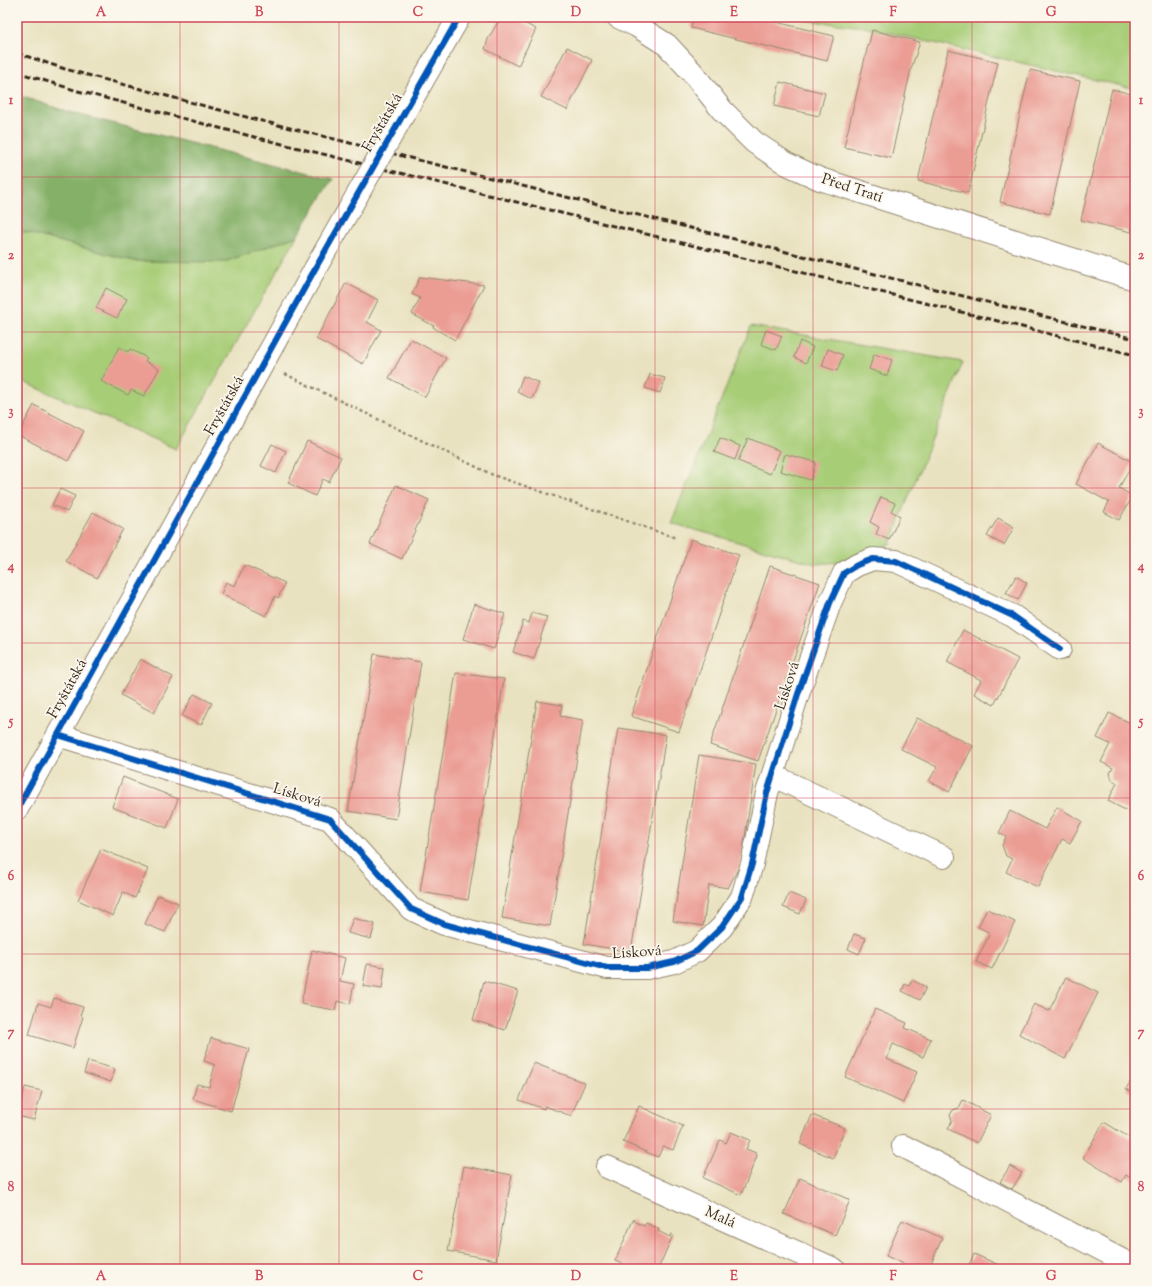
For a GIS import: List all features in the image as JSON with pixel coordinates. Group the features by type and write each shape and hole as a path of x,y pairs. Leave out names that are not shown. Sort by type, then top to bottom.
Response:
{"street":[{"name":"Fryštátská","path":"17,809 315,269 459,17"},
{"name":"Před Tratí","path":"618,17 637,26 667,44 692,72 722,110 754,142 787,164 820,179 1135,279"},
{"name":"Lísková","path":"58,735 330,819 410,909 444,924 607,968 647,968 674,962 697,951 722,928 742,897 752,864 767,793 774,776 798,694 830,603 844,573 857,565 873,559 896,561 1013,616 1060,649"},
{"path":"774,776 944,857"},
{"path":"903,1146 1135,1267"},
{"name":"Malá","path":"607,1167 834,1269"}],"path":[{"path":"263,363 494,476 676,538"}],"green space":[{"path":"793,17 1118,17 1135,22 1135,89 864,27 811,21"},
{"path":"17,95 72,113 333,179 297,236 224,262 134,261 17,230"},
{"path":"17,230 134,261 224,262 297,236 176,449 17,379"},
{"path":"751,326 963,362 890,544 840,562 815,564 671,523"}],"building":[{"path":"501,17 512,17 536,29 518,66 485,49 488,39"},
{"path":"693,17 755,17 834,36 827,61 691,28"},
{"path":"872,30 920,42 911,69 891,158 844,147 868,45 866,45 869,44"},
{"path":"567,47 592,60 567,110 541,97"},
{"path":"948,50 998,62 968,193 918,181"},
{"path":"1030,70 1080,81 1050,214 1000,202"},
{"path":"780,82 825,93 819,116 774,106"},
{"path":"1112,89 1135,95 1135,215 1131,232 1081,220"},
{"path":"420,277 484,285 455,340 412,314 420,298 412,294"},
{"path":"346,283 378,300 367,322 381,330 363,364 316,339"},
{"path":"106,288 127,299 117,318 96,308"},
{"path":"766,330 782,336 776,350 761,344"},
{"path":"411,339 446,358 425,397 389,378"},
{"path":"800,341 813,347 806,363 794,357"},
{"path":"119,347 128,352 130,349 147,358 145,361 159,369 144,396 131,390 128,395 101,381"},
{"path":"828,349 843,355 837,371 822,366"},
{"path":"874,354 892,360 887,376 869,369"},
{"path":"650,374 665,378 660,393 645,388"},
{"path":"523,376 539,383 532,399 517,392"},
{"path":"34,405 84,431 68,461 18,435"},
{"path":"720,438 740,446 735,460 714,452"},
{"path":"748,438 780,451 770,474 738,461"},
{"path":"307,441 341,457 329,482 323,479 315,496 288,483"},
{"path":"1098,443 1133,462 1119,488 1133,496 1119,520 1104,512 1109,502 1076,484"},
{"path":"272,444 286,451 276,473 261,466"},
{"path":"785,454 816,462 811,480 780,471"},
{"path":"396,485 429,500 402,559 370,544"},
{"path":"60,489 75,496 67,512 52,505"},
{"path":"881,497 895,503 891,511 900,516 889,540 876,534 879,527 870,522"},
{"path":"93,512 123,529 97,578 66,561"},
{"path":"998,518 1014,527 1004,545 987,536"},
{"path":"691,539 739,555 679,732 631,716"},
{"path":"244,565 285,583 278,598 275,596 266,616 221,594 226,582 235,586"},
{"path":"770,566 820,583 758,761 710,745"},
{"path":"1016,576 1027,583 1018,600 1006,593"},
{"path":"474,604 505,614 494,649 463,639"},
{"path":"532,613 547,617 534,659 513,652 523,621 529,623"},
{"path":"963,630 1018,659 994,705 974,694 981,680 947,662"},
{"path":"374,654 421,662 396,819 348,811"},
{"path":"140,659 173,677 154,713 121,695"},
{"path":"456,673 504,679 468,900 420,892"},
{"path":"194,694 212,703 201,725 182,716"},
{"path":"537,701 562,705 560,716 583,720 550,926 502,918"},
{"path":"1109,713 1135,725 1135,740 1130,750 1135,752 1135,815 1108,801 1117,783 1112,780 1110,773 1113,768 1101,762 1110,744 1097,738"},
{"path":"917,718 973,746 949,792 929,781 937,767 901,749"},
{"path":"618,728 666,735 631,952 584,944"},
{"path":"699,755 756,764 741,863 728,888 709,885 703,926 673,921"},
{"path":"123,777 178,799 167,828 112,807"},
{"path":"1057,807 1082,821 1070,843 1062,839 1038,887 1006,872 1012,859 1006,856 1002,845 1006,837 999,833 1010,811 1045,829"},
{"path":"101,849 148,869 135,898 123,892 113,916 78,900"},
{"path":"789,893 806,900 800,914 783,907"},
{"path":"158,895 178,903 165,932 145,924"},
{"path":"987,909 1015,922 992,969 976,962 990,933 978,927"},
{"path":"353,918 375,924 371,939 348,933"},
{"path":"854,934 866,938 859,954 848,949"},
{"path":"312,950 345,958 340,981 354,984 350,1004 337,1001 335,1010 301,1004"},
{"path":"367,964 385,967 382,989 363,986"},
{"path":"1066,977 1098,993 1065,1059 1019,1034 1034,1004 1049,1011"},
{"path":"912,980 926,987 920,1000 902,991 905,984 909,986"},
{"path":"484,981 518,991 505,1030 473,1020"},
{"path":"54,998 83,1007 80,1016 83,1017 73,1048 29,1035 38,1003 51,1007"},
{"path":"875,1009 907,1023 905,1028 931,1039 923,1057 893,1044 887,1059 917,1072 903,1103 845,1077"},
{"path":"211,1038 249,1049 231,1111 193,1099 197,1084 209,1087 215,1065 204,1061"},
{"path":"88,1061 115,1069 111,1082 84,1073"},
{"path":"534,1063 585,1083 571,1116 545,1106 544,1109 519,1100"},
{"path":"1135,1074 1135,1094 1126,1089"},
{"path":"25,1087 42,1091 34,1120 17,1116"},
{"path":"963,1100 991,1115 977,1143 948,1129 952,1121 950,1115 953,1110 959,1108"},
{"path":"639,1106 683,1126 673,1150 663,1146 658,1157 623,1142"},
{"path":"812,1115 845,1128 833,1158 800,1144"},
{"path":"1104,1122 1135,1141 1134,1180 1126,1175 1122,1182 1083,1158"},
{"path":"731,1132 750,1140 746,1149 756,1153 757,1156 741,1195 703,1178 720,1140 726,1143"},
{"path":"464,1166 512,1175 496,1260 448,1251"},
{"path":"1010,1166 1022,1173 1012,1189 1000,1182"},
{"path":"800,1178 850,1200 835,1235 784,1214"},
{"path":"634,1218 634,1221 644,1226 646,1223 659,1229 658,1231 670,1237 671,1234 673,1235 658,1269 634,1269 615,1261"},
{"path":"902,1220 942,1238 929,1269 915,1269 886,1256"},
{"path":"974,1254 1008,1269 967,1269"}],"railway":[{"path":"17,53 65,69 254,119 1135,339"},
{"path":"17,72 78,91 250,136 1135,355"}],"cycle path":[{"path":"17,809 315,269 459,17"},
{"path":"58,735 330,819 411,909 444,924 607,968 647,968 674,962 697,951 722,927 742,897 752,864 767,793 798,694 830,603 844,573 857,565 873,559 896,561 1013,616 1060,649"}]}
